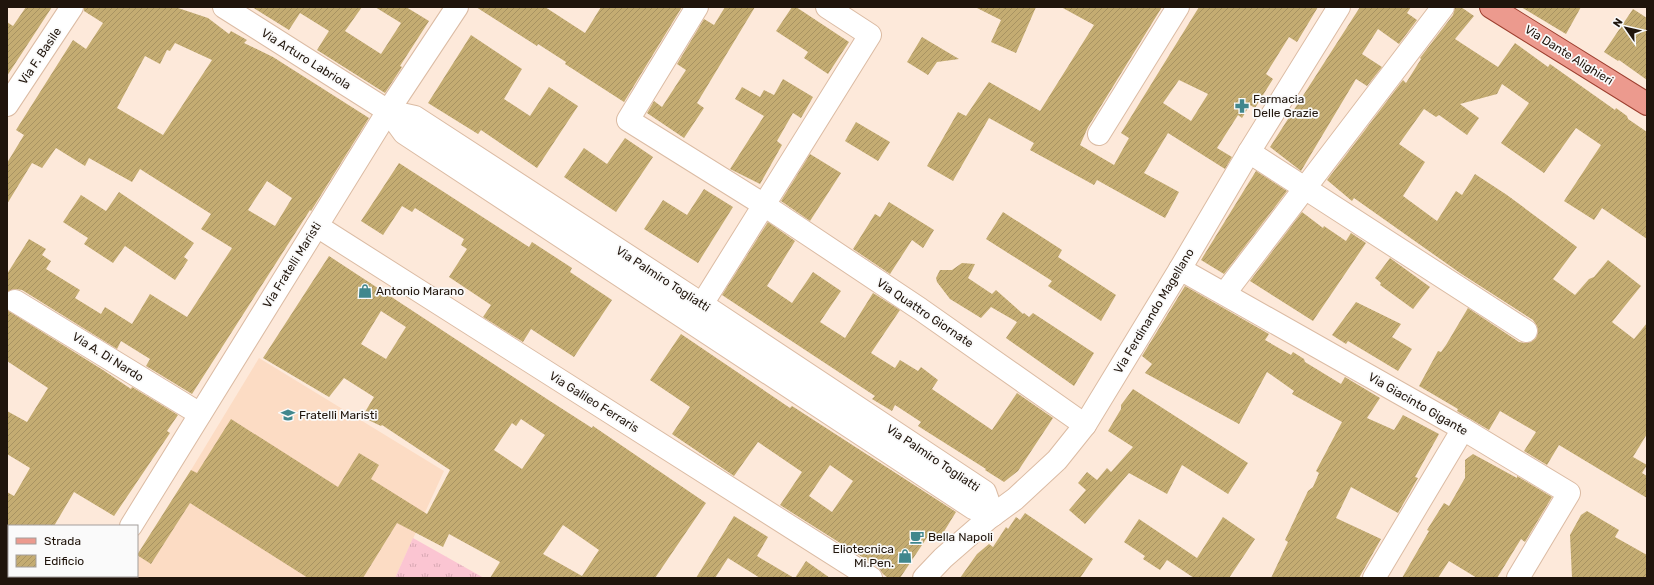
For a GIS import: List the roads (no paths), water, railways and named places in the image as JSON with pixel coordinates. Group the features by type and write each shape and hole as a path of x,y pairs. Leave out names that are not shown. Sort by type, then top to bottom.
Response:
{"main road":[{"name":"Via Dante Alighieri","path":"1491,7 1647,104"}],"street":[{"name":"Via F. Basile","path":"7,105 72,7"},
{"name":"Via Arturo Labriola","path":"224,7 388,111"},
{"name":"Via Quattro Giornate","path":"697,7 628,120 764,205 920,309 1085,425"},
{"path":"696,313 870,35 827,7"},
{"path":"1099,134 1178,7"},
{"name":"Via Ferdinando Magellano","path":"924,578 943,558 993,515 1015,499 1057,460 1085,425 1249,152 1339,7"},
{"path":"1225,293 1443,7"},
{"name":"Via Fratelli Maristi","path":"132,525 449,10"},
{"name":"Via Palmiro Togliatti","path":"388,111 404,133 696,313 973,508 993,515"},
{"path":"1249,152 1526,330"},
{"name":"Via Galileo Ferraris","path":"317,226 871,578"},
{"name":"Via Giacinto Gigante","path":"1180,269 1225,293 1463,429 1568,493 1518,578"},
{"name":"Via A. Di Nardo","path":"15,301 200,414"},
{"path":"1374,578 1463,429"}],"place":[{"name":"Farmacia Delle Grazie","path":"1242,106"},
{"name":"Antonio Marano","path":"365,291"},
{"name":"Fratelli Maristi","path":"288,415"},
{"name":"Bella Napoli","path":"917,537"},
{"name":"Eliotecnica Mi.Pen.","path":"905,556"}]}
